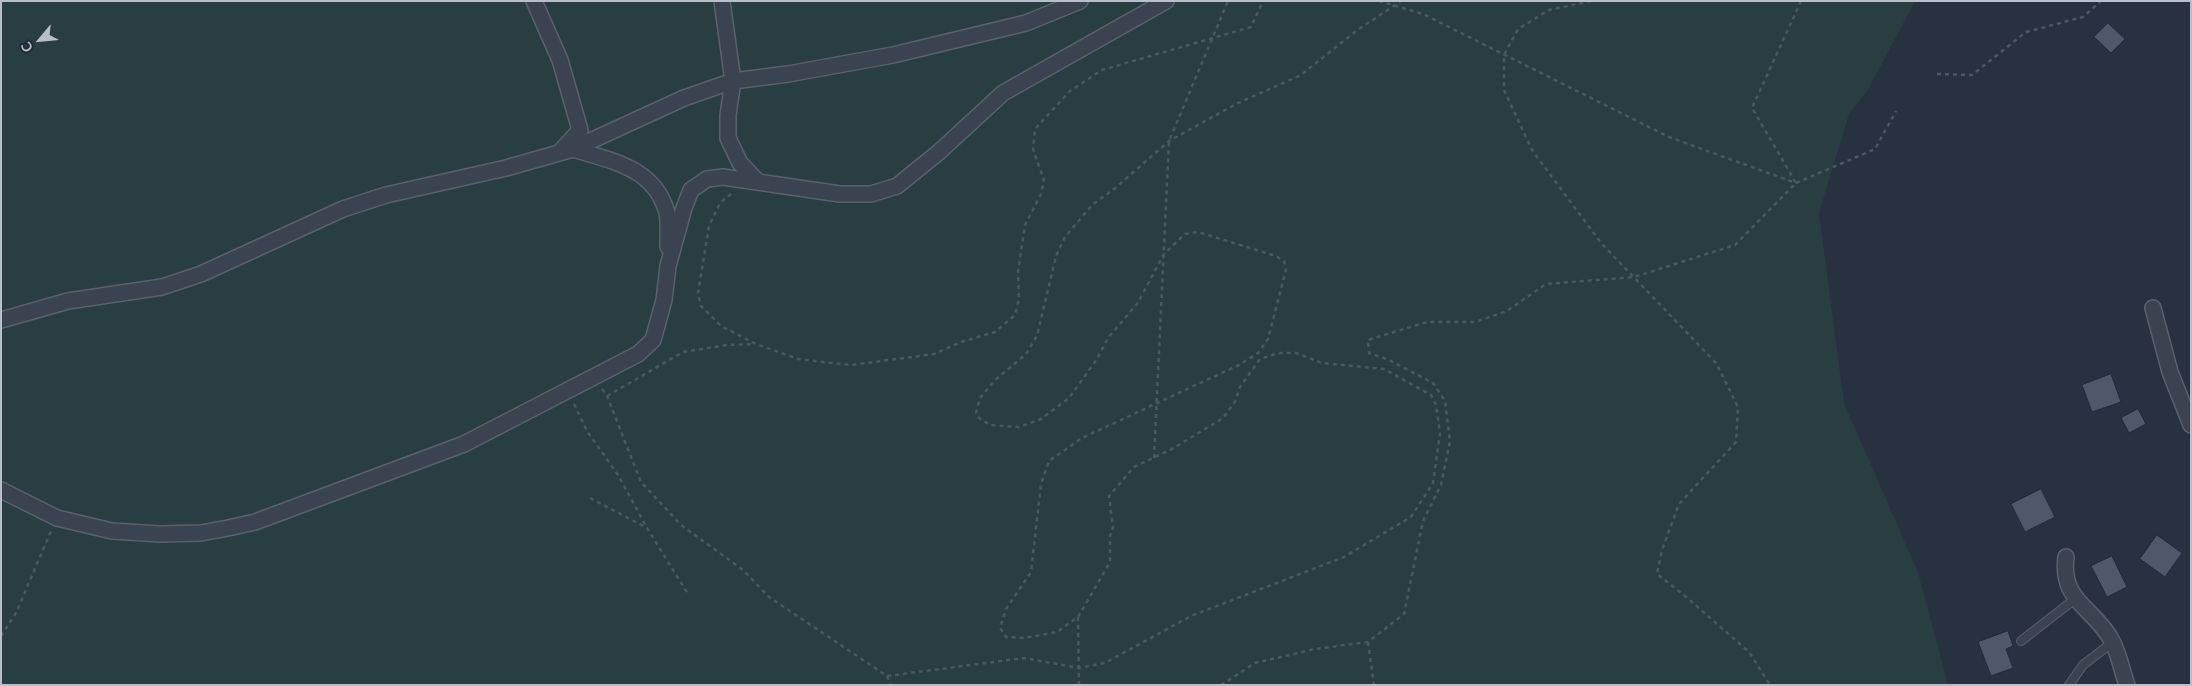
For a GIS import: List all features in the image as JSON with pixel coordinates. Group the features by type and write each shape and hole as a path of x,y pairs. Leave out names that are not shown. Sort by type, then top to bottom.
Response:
{"street":[{"path":"534,1 560,60 580,130 567,150"},
{"path":"722,1 734,82 728,115 728,138 740,164 757,181"},
{"path":"1,320 68,301 162,287 201,274 343,209 386,195 506,168 567,150 684,98 734,82 893,55 1026,23 1080,1"},
{"path":"668,266 691,190 706,179 723,177 840,194 871,194 897,186 939,152 1003,93 1166,1"},
{"path":"1,490 57,518 112,531 160,534 201,533 255,522 464,444 638,354 653,340 664,300 668,266 667,214 660,196 651,183 635,169 567,150"},
{"path":"2153,308 2170,372 2191,425"},
{"path":"2066,557 2065,570 2067,582 2075,599 2113,642 2127,685"}],"lane":[{"path":"2021,641 2075,599"},
{"path":"2069,685 2083,666 2113,642"}],"path":[{"path":"1154,458 1169,141 1228,1"},
{"path":"736,190 720,203 708,226 698,293 701,306 721,326 756,344 798,359 851,366 934,354 961,342 995,332 1015,315 1019,299 1018,272 1025,225 1042,194 1044,180 1033,149 1035,129 1070,91 1102,70 1251,27 1263,1"},
{"path":"1379,1 1423,14 1669,137 1796,183"},
{"path":"888,676 1024,658 1079,668 1105,663 1191,616 1344,557 1411,517 1432,483 1440,433 1436,405 1431,395 1384,370 1322,363 1296,353 1279,353 1260,359 1240,387 1235,402 1223,418 1154,458 1134,467 1109,496 1114,527 1110,536 1110,562 1078,617 1057,632 1024,638 1006,637 1000,628 1006,610 1031,572 1041,484 1049,461 1082,438 1239,365 1258,353 1268,339 1286,270 1284,262 1276,256 1198,232 1185,234 1164,254 1137,304 1108,338 1069,398 1041,419 1019,427 990,425 979,418 976,413 980,398 994,380 1026,354 1037,336 1056,256 1065,237 1092,205 1114,189 1169,141 1236,104 1301,75 1356,31 1401,1"},
{"path":"1591,1 1549,10 1518,29 1504,55 1504,90 1532,150 1602,243 1716,363 1738,407 1736,442 1679,504 1662,550 1657,574 1686,596 1748,652 1770,685"},
{"path":"1796,183 1752,108 1801,1"},
{"path":"1937,74 1972,75 2026,32 2083,17 2101,1"},
{"path":"1221,685 1255,663 1315,649 1368,642 1404,614 1423,521 1441,485 1450,441 1445,401 1433,383 1390,360 1369,353 1368,340 1427,322 1475,322 1507,311 1546,284 1634,277 1736,246 1796,183 1876,149 1896,111"},
{"path":"607,396 683,352 727,345 756,344"},
{"path":"594,377 607,396 641,482 681,526 743,570 769,597 888,676 891,685"},
{"path":"567,392 587,431 618,476 647,528 688,594"},
{"path":"590,498 647,528"},
{"path":"1,636 16,613 57,518"},
{"path":"1078,617 1079,685"},
{"path":"1368,642 1374,685"}],"green space":[{"path":"1,1 1915,1 1868,90 1849,114 1819,213 1844,403 1918,572 1948,685 1,685"}],"building":[{"path":"2108,23 2125,39 2111,53 2094,37"},
{"path":"2111,374 2121,402 2092,412 2082,385"},
{"path":"2138,409 2146,424 2129,433 2121,418"},
{"path":"2041,489 2055,517 2025,532 2011,504"},
{"path":"2157,535 2182,553 2165,577 2140,559"},
{"path":"2112,556 2127,587 2107,597 2091,566"},
{"path":"2008,631 2013,646 2006,649 2013,668 1991,676 1978,642"}]}
